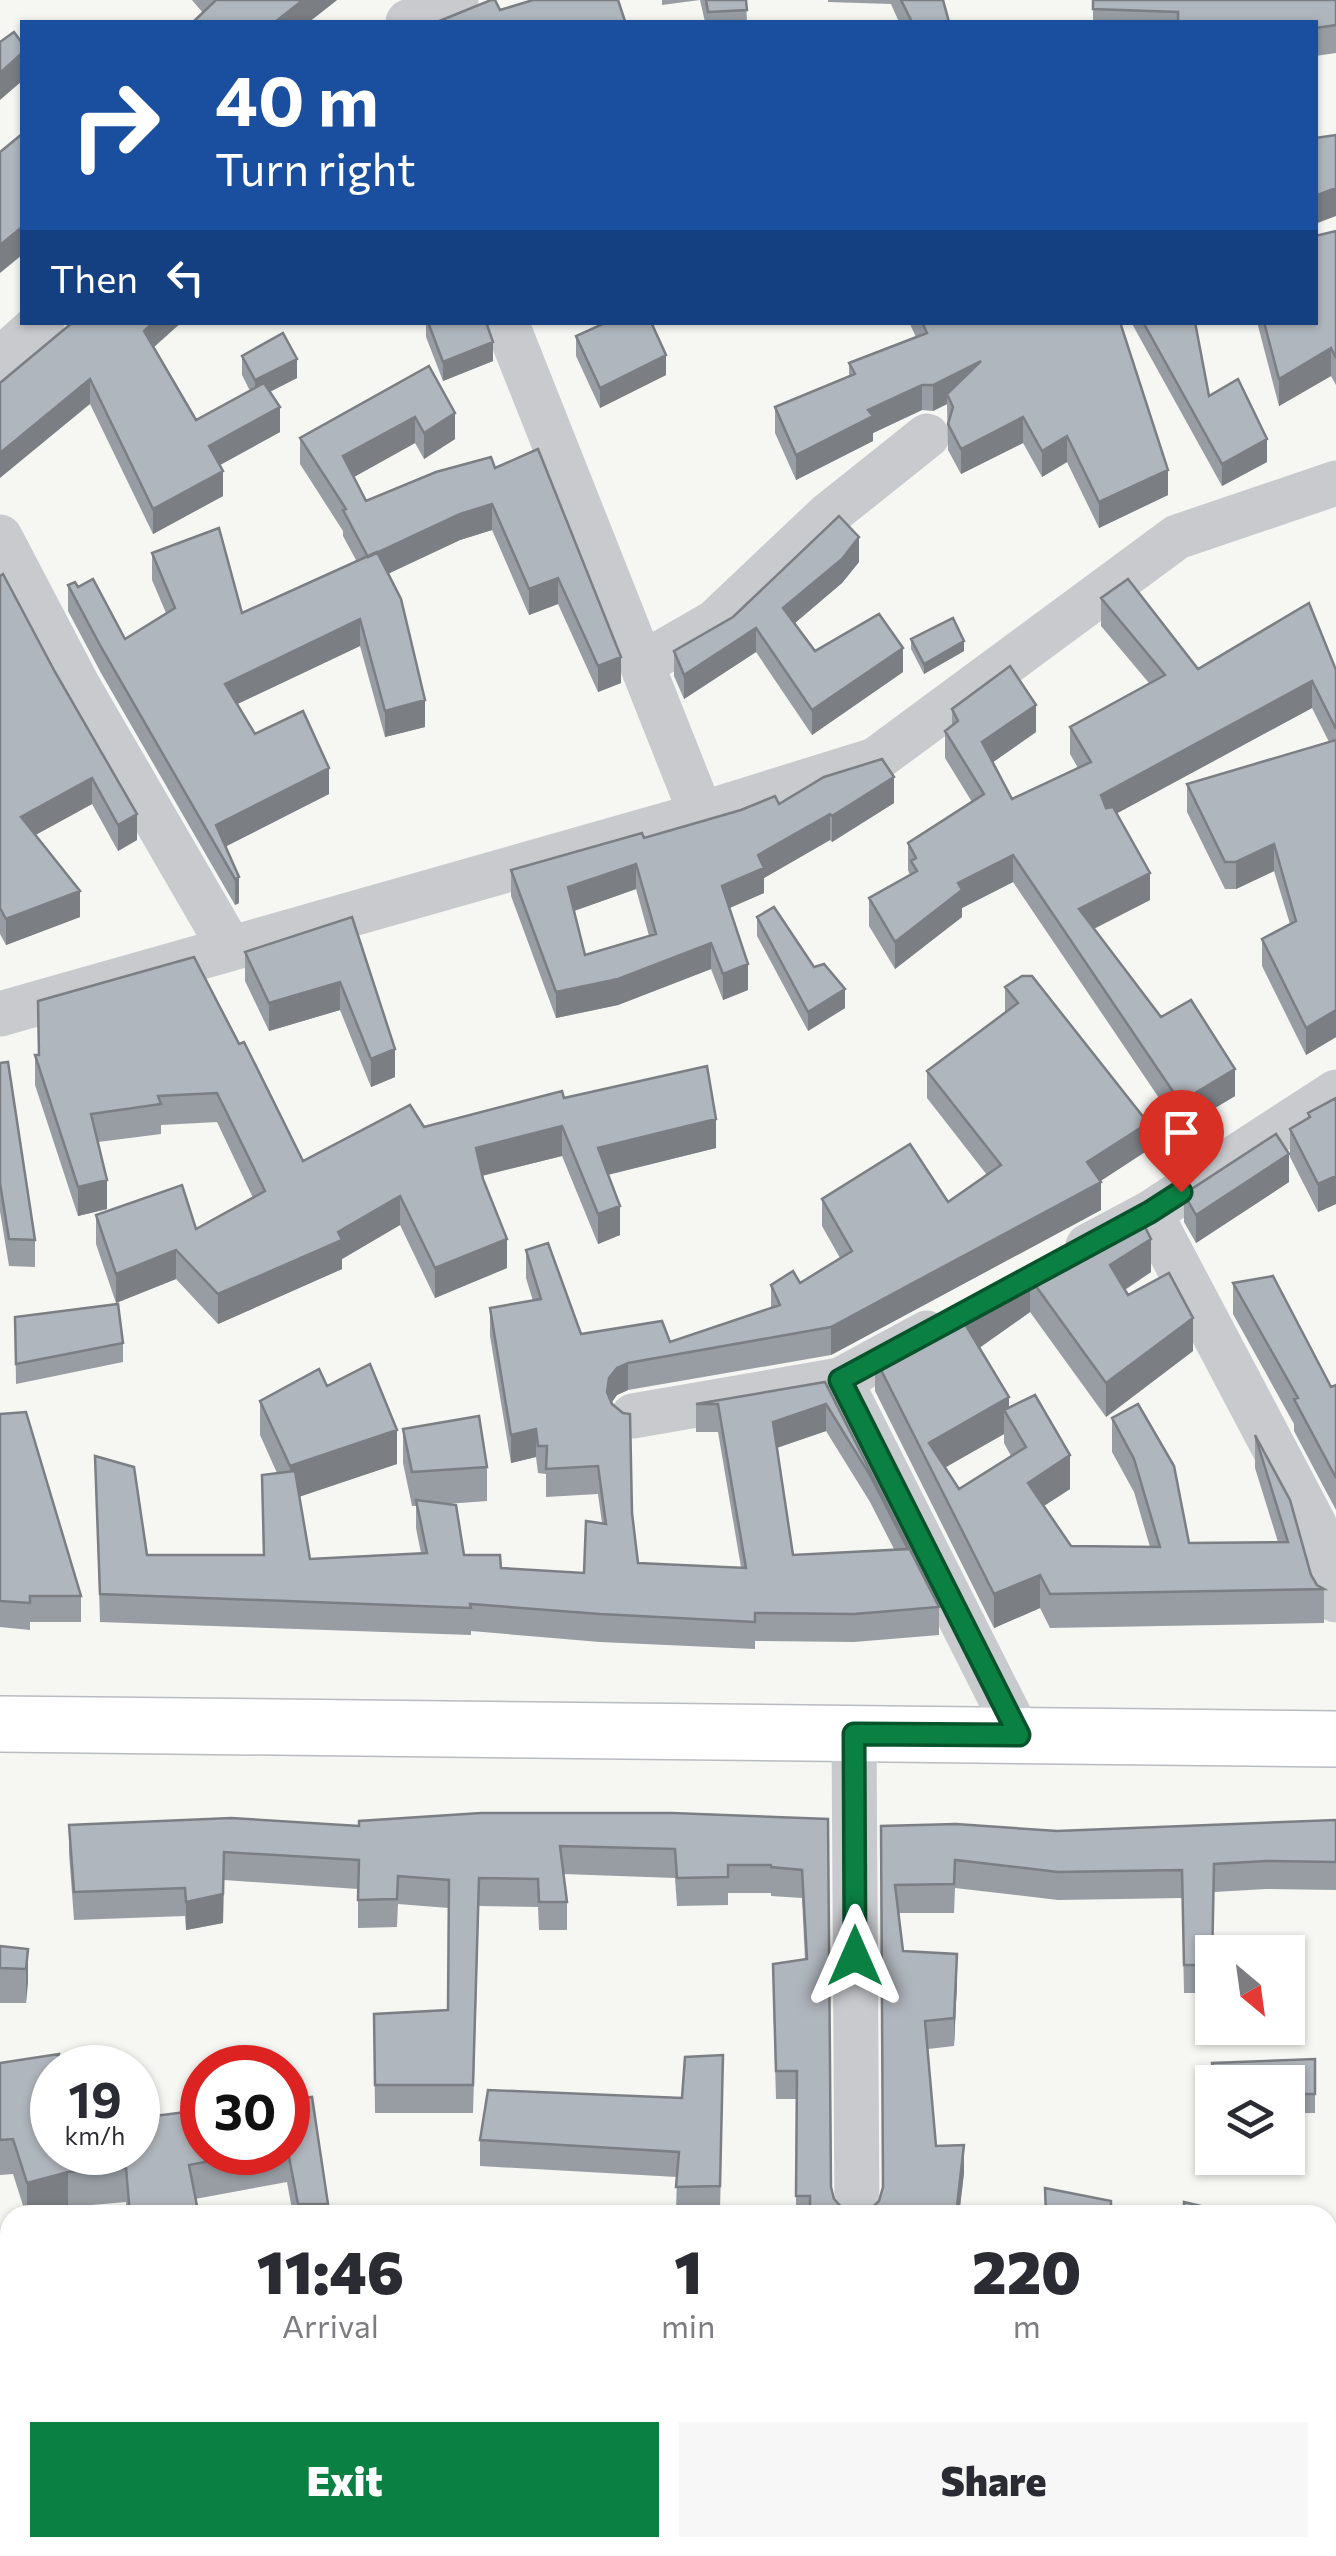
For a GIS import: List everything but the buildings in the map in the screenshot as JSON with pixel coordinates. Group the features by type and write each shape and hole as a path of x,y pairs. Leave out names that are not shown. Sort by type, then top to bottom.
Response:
{"main road":[{"path":"0,1724 1336,1739"}],"street":[{"path":"412,20 456,0"},
{"path":"0,360 39,325"},
{"path":"507,325 701,814"},
{"path":"642,664 714,622 828,514 928,436"},
{"path":"0,1014 701,814 874,760 1178,536 1336,483"},
{"path":"0,537 78,686 230,948"},
{"path":"1047,1268 1150,1212 1336,1092"},
{"path":"1150,1212 1314,1524 1336,1600"},
{"path":"634,1416 840,1380 961,1315"},
{"path":"840,1380 1019,1735"},
{"path":"854,1734 857,2205"}],"route":[{"path":"855,1956 854,1734 1019,1735 840,1380 1181,1192"}]}
